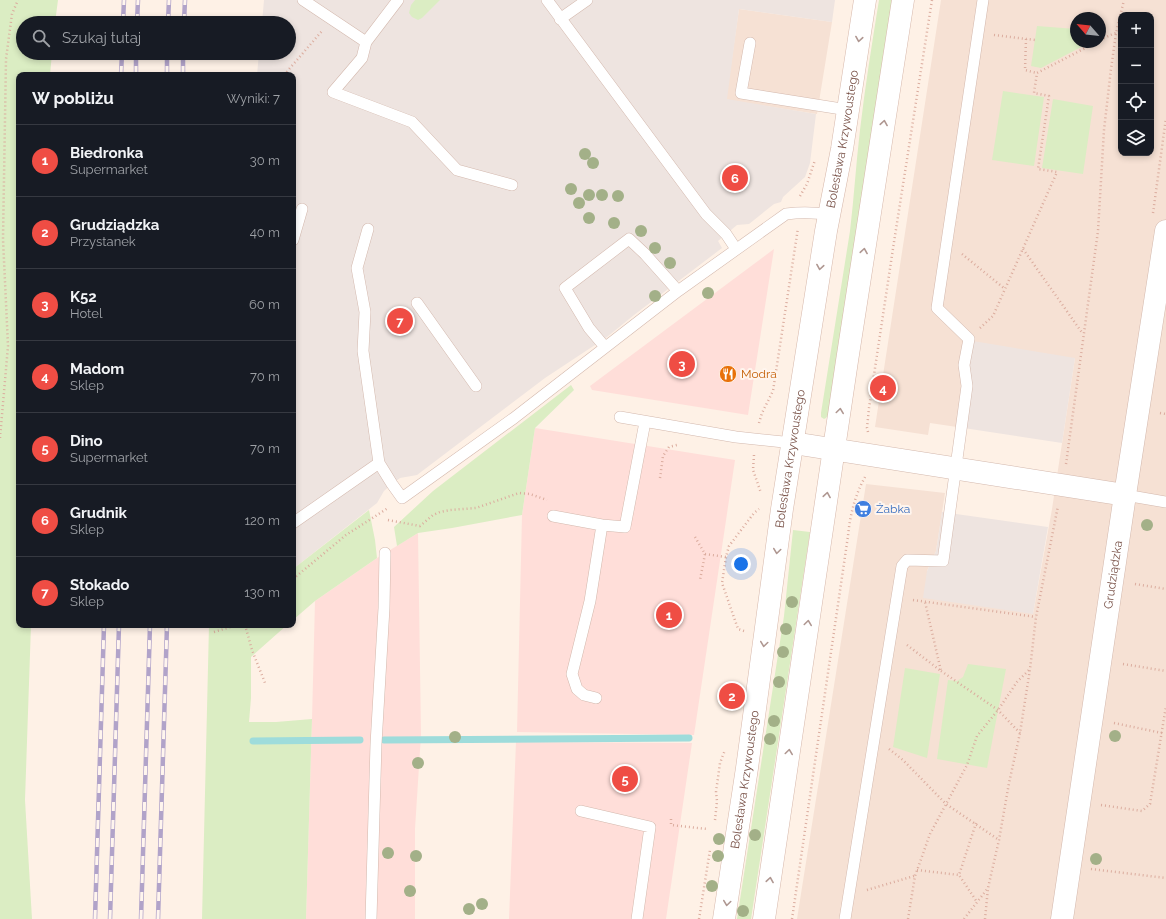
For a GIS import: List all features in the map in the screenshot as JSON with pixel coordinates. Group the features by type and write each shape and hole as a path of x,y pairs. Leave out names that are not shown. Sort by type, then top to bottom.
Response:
{"main road":[{"name":"Bolesława Krzywoustego","path":"724,919 749,753 782,509 829,215 842,149 865,0"},
{"path":"764,919 903,0"},
{"name":"Grudziądzka","path":"1062,919 1125,495 1159,226"},
{"path":"793,443 1125,495"}],"lane":[{"path":"303,0 366,42"},
{"path":"398,0 366,42 362,58 333,92 412,122 457,170 512,185"},
{"path":"547,0 706,214 726,234 736,249"},
{"path":"560,19 587,0"},
{"path":"845,919 902,566 907,560 943,562 967,386 964,365 969,339 937,308 984,0"},
{"path":"750,43 741,93 848,110"},
{"path":"296,230 302,209"},
{"path":"368,229 357,268 365,312 363,352 379,463 402,498 514,418 678,291 786,214 803,212 829,215"},
{"path":"605,347 589,328 565,288 629,239 645,254 678,291"},
{"path":"417,303 476,386"},
{"path":"620,417 757,440 793,443"},
{"path":"553,516 602,525 625,527 645,422"},
{"path":"296,521 379,463"},
{"path":"1125,495 1166,502"},
{"path":"596,698 584,695 577,689 572,674 590,601 602,525"},
{"path":"371,919 376,744 384,608 385,553"},
{"path":"581,811 650,827 637,919"}],"path":[{"path":"0,438 8,346 3,239 6,59 12,14 18,0"},
{"path":"870,435 867,428 869,408 932,0"},
{"path":"1066,467 1098,231 1104,130 1116,33 1124,0"},
{"path":"287,72 332,20"},
{"path":"978,33 1035,40"},
{"path":"1106,37 1116,33"},
{"path":"1026,39 1025,70 1037,73 1085,48"},
{"path":"969,339 993,316 1057,172 1038,169 1049,96 1034,93 1037,73"},
{"path":"1159,226 1166,118"},
{"path":"799,198 801,192 807,184 815,162"},
{"path":"759,425 762,413 773,391 798,227"},
{"path":"947,242 1005,289"},
{"path":"1023,248 1083,334"},
{"path":"660,478 663,456 669,447 678,445"},
{"path":"755,451 753,470 762,495"},
{"path":"747,454 754,456"},
{"path":"792,919 850,519 860,485 866,475"},
{"path":"388,520 420,526 433,515 440,512 476,508 519,493 530,494 549,500"},
{"path":"984,919 988,888 1020,733 1036,617 1058,506 1064,507"},
{"path":"296,577 346,535 389,507"},
{"path":"746,631 738,629 722,583 729,546 754,513 763,507"},
{"path":"695,537 705,554 700,580"},
{"path":"705,554 726,557"},
{"path":"1132,583 1166,589"},
{"path":"897,598 1036,617"},
{"path":"924,602 941,671"},
{"path":"214,632 227,628"},
{"path":"246,628 252,650 265,683"},
{"path":"902,641 941,671 998,710 1020,733"},
{"path":"1120,664 1166,671"},
{"path":"908,919 915,876 930,834 967,765 977,736 998,710 1017,682 1030,669"},
{"path":"1099,805 1142,811 1150,804 1166,706"},
{"path":"1111,723 1162,733"},
{"path":"874,736 902,760 946,804 999,840"},
{"path":"714,823 720,763 725,752"},
{"path":"671,819 671,824 707,829"},
{"path":"959,875 976,823"},
{"path":"699,919 711,845"},
{"path":"1070,867 1166,878"},
{"path":"918,870 959,875 977,902"},
{"path":"848,896 915,876"},
{"path":"964,919 988,888"}],"shaded area":[{"path":"264,0 835,0 832,22 739,9 727,99 816,114 810,163 805,177 783,197 781,202 774,204 749,224 737,225 718,241 722,248 607,337 545,378 417,475 400,478 392,484 384,491 377,503 296,567 296,72 257,72 258,60 296,60 296,16 263,16"},
{"path":"941,0 1166,0 1166,919 797,919 866,484 945,493 936,551 927,571 1033,614 1052,509 1075,358 957,427 930,423 928,435 875,427"},
{"path":"739,9 832,22 817,114 726,100"},
{"path":"774,249 748,415 592,390 590,386"},
{"path":"973,341 1075,358 1062,443 957,427"},
{"path":"535,428 735,460 694,735 517,732 522,515"},
{"path":"942,512 1048,527 1033,614 923,598 927,571 936,551"},
{"path":"418,533 421,735 415,829 415,919 306,919 315,601 377,558"},
{"path":"516,742 692,743 666,919 509,919"}],"green space":[{"path":"0,0 58,0 56,16 16,16 16,60 51,60 50,72 16,72 16,628 31,628 25,800 32,919 0,919"},
{"path":"415,0 440,0 422,18 418,20 412,17 409,13 411,5"},
{"path":"879,0 892,0 829,414 824,419 821,417 821,413 850,231 862,114"},
{"path":"1037,26 1070,29 1070,48 1079,48 1041,68 1031,66"},
{"path":"1003,91 1044,97 1034,166 992,160"},
{"path":"1053,99 1093,106 1083,174 1042,168"},
{"path":"571,385 574,390 535,428 522,515 418,533 397,546 394,527 433,491"},
{"path":"369,510 377,558 315,601 296,617 296,567"},
{"path":"793,530 810,532 751,919 737,919 784,616"},
{"path":"209,628 284,628 251,657 251,698 249,722 276,722 312,719 306,919 202,919"},
{"path":"968,664 1006,669 987,768 937,759 948,680 957,681 963,677"},
{"path":"905,668 940,674 927,758 893,747"}],"waterway":[{"path":"384,740 689,738"},
{"path":"253,741 360,740"}],"railway":[{"path":"123,16 124,0"},
{"path":"137,16 138,0"},
{"path":"168,16 169,0"},
{"path":"184,16 185,0"},
{"path":"121,72 122,60"},
{"path":"136,60 136,72"},
{"path":"167,60 167,72"},
{"path":"183,60 183,72"},
{"path":"95,919 104,628"},
{"path":"110,919 119,628"},
{"path":"141,919 150,628"},
{"path":"158,919 167,628"}],"place":[{"name":"Grudnik","path":"735,178"},
{"name":"Stokado","path":"400,321"},
{"name":"K52","path":"682,364"},
{"name":"Modra","path":"728,374"},
{"name":"Madom","path":"883,388"},
{"name":"Żabka","path":"863,509"},
{"name":"Biedronka","path":"669,615"},
{"name":"Grudziądzka","path":"732,696"},
{"name":"Dino","path":"625,779"}]}
